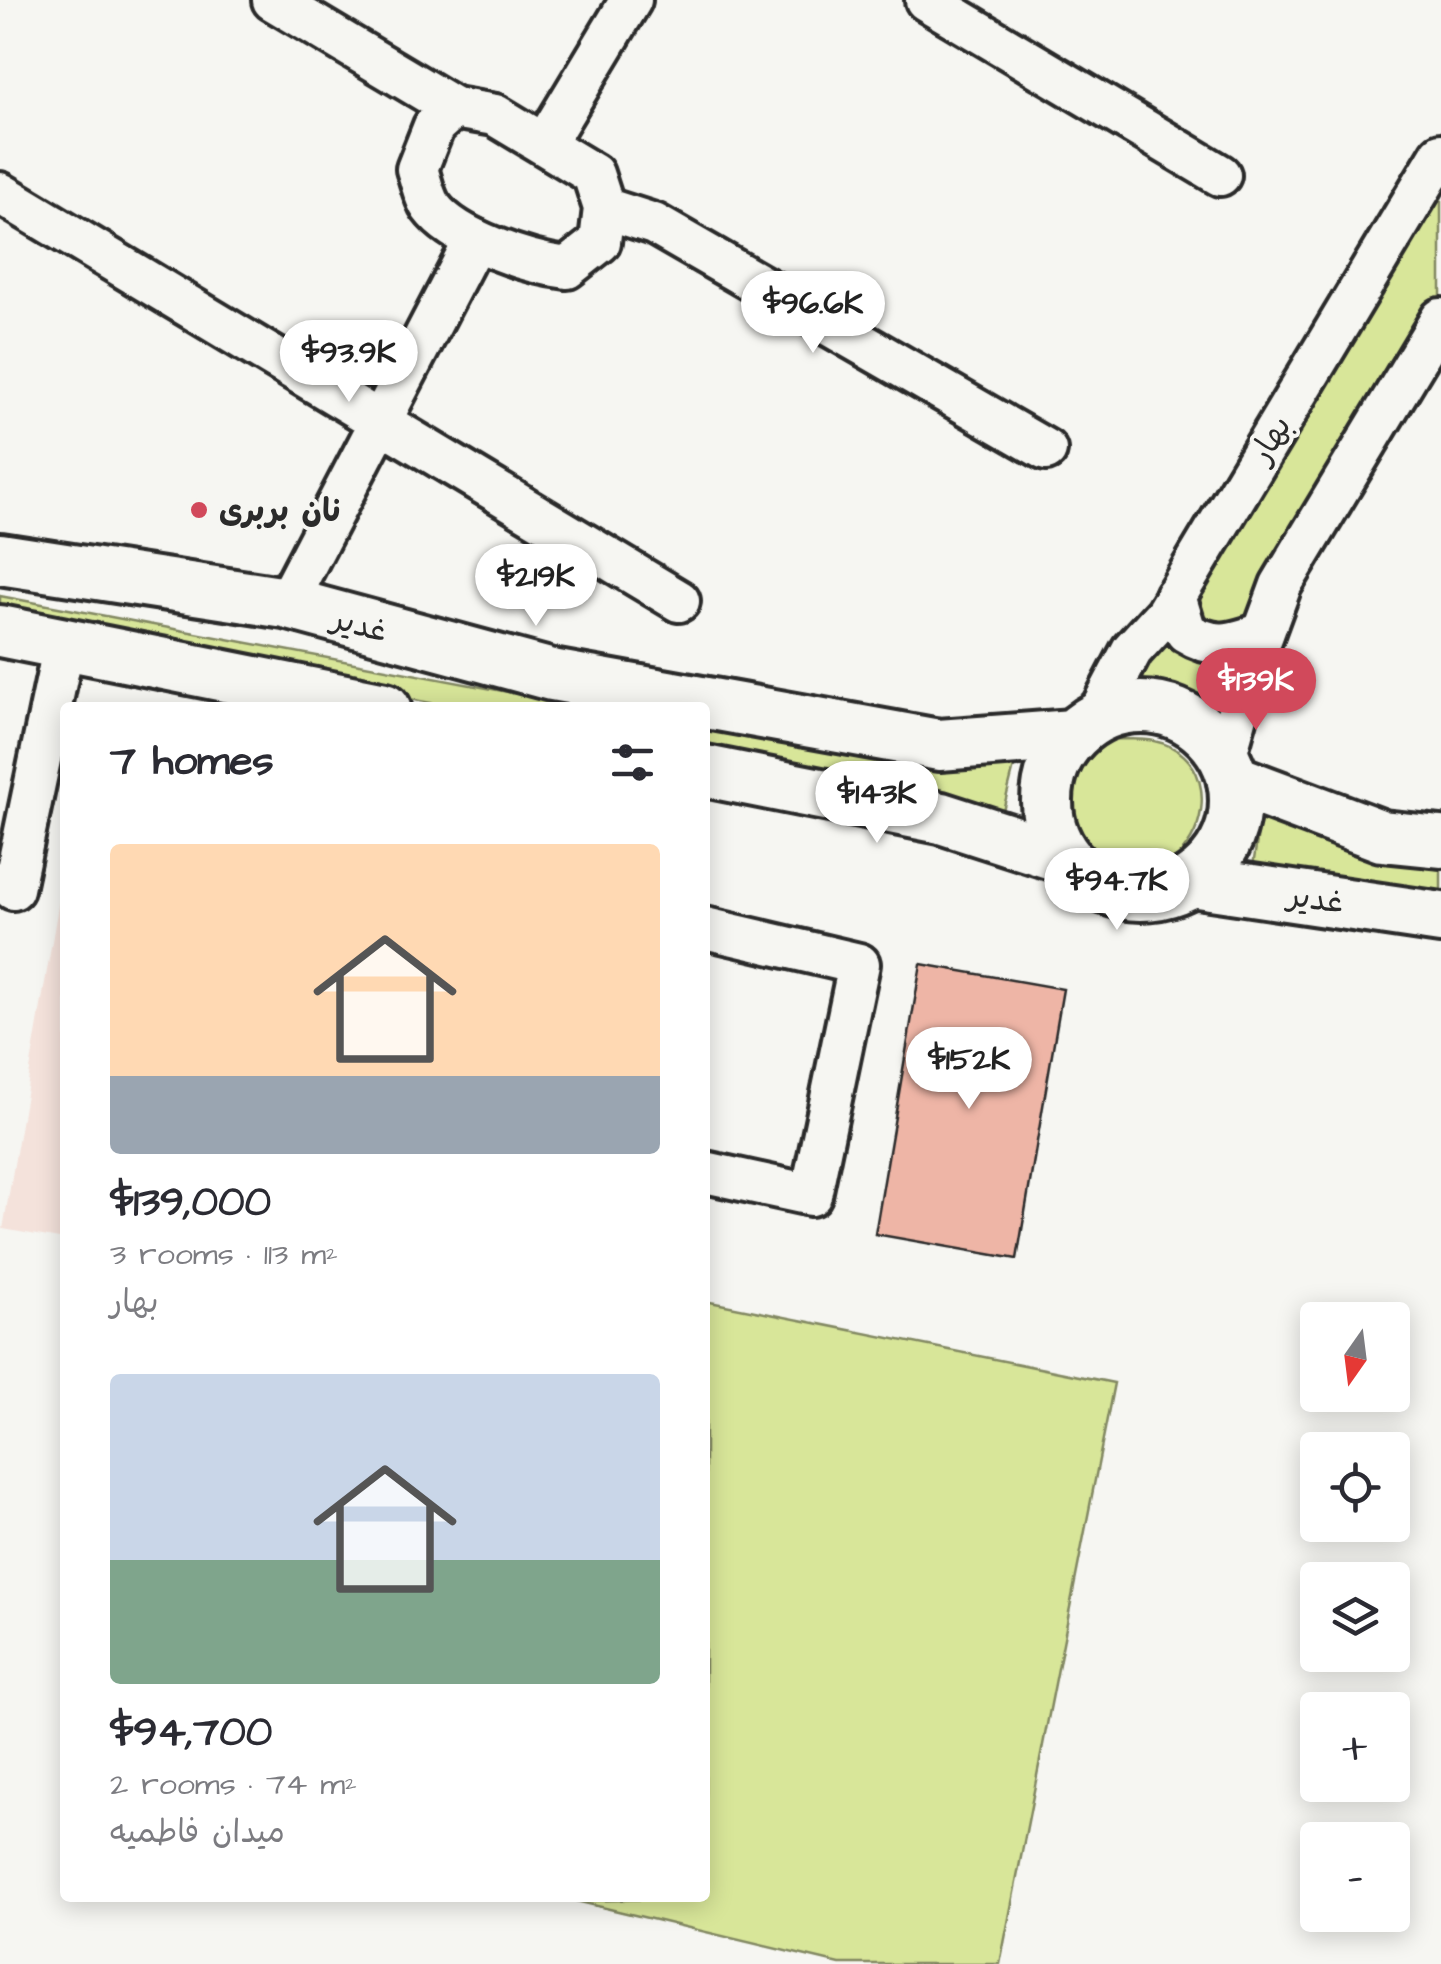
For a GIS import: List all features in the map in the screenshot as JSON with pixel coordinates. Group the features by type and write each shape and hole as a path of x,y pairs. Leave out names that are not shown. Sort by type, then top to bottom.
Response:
{"main road":[{"name":"غدیر","path":"0,559 286,603 552,675 699,702"},
{"path":"0,632 355,702"},
{"name":"غدیر","path":"710,704 939,746 1084,728"},
{"path":"1136,708 1176,714 1208,736 1229,769 1235,803 1228,837 1209,866 1191,881 1144,896 1116,892 1084,876 1065,858 1052,834 1046,808 1048,782 1058,756 1084,728 1136,708"},
{"path":"1229,769 1382,836 1441,842"},
{"path":"710,772 941,818 1065,858"},
{"name":"غدیر","path":"1191,881 1441,918"}],"street":[{"path":"273,0 454,108 495,115 593,174 604,208 600,242 567,268 530,263 476,240 431,207 417,169 434,126 454,108"},
{"path":"545,142 631,0"},
{"path":"926,0 1220,176"},
{"name":"بهار","path":"1084,728 1132,650 1176,596 1441,154"},
{"path":"0,193 679,601"},
{"path":"604,208 654,224 1046,450"},
{"path":"286,603 476,240"},
{"path":"1229,769 1263,633 1281,585 1441,320"},
{"path":"1176,596 1186,632 1206,644 1226,646 1263,633"},
{"path":"13,889 64,644"},
{"path":"710,932 859,964 811,1194 710,1173"}],"shaded area":[{"path":"60,894 60,1239 3,1229"}],"green space":[{"path":"1441,167 1441,295 1301,534 1256,622 1205,633 1184,596"},
{"path":"0,596 561,702 425,702 0,622"},
{"path":"1174,611 1250,647 1223,736 1164,696 1112,702"},
{"path":"710,728 1017,755 1001,818 710,755"},
{"path":"1115,739 1154,741 1184,756 1199,781 1201,810 1191,839 1171,861 1143,871 1109,864 1070,833 1068,799 1072,775 1086,757"},
{"path":"1262,807 1384,858 1441,870 1441,899 1252,873"},
{"path":"710,1302 1114,1383 1000,1964 840,1964 580,1902 710,1902"}],"building":[{"path":"921,964 1063,989 1017,1259 875,1234"}],"place":[{"name":"نان بربری","path":"199,510"}]}
